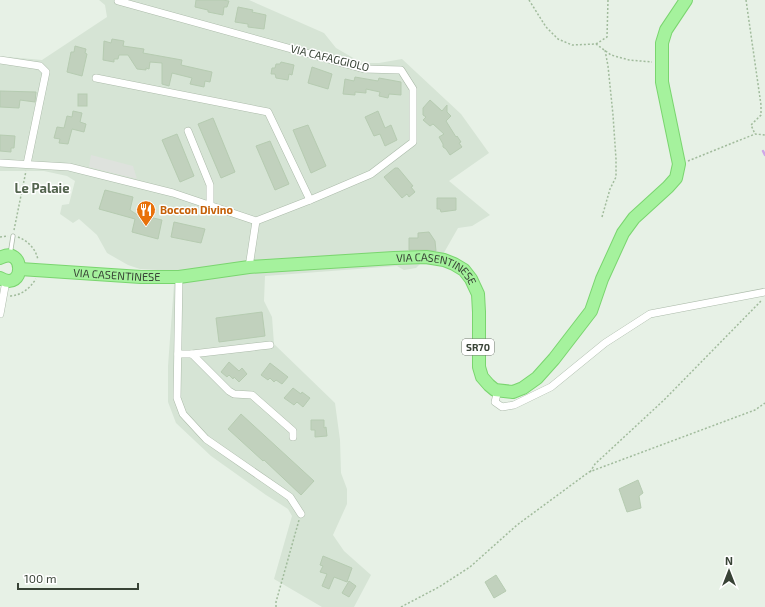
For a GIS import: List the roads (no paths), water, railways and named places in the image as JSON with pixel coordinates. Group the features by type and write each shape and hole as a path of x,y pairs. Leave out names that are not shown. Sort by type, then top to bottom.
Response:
{"main road":[{"path":"498,390 513,392 524,388 537,378 591,312 602,280 623,233 634,218 676,178 679,164 662,82 662,43 666,30 686,0"},
{"path":"3,279 14,279 17,277 20,270 19,262 16,259 5,257"},
{"name":"VIA CASENTINESE","path":"20,270 141,277 179,277 249,267 413,257 434,258 454,264 464,270 471,279 478,294 479,367 482,377 489,385 498,390"}],"street":[{"name":"VIA CAFAGGIOLO","path":"118,1 364,69 401,70 413,89 413,142 371,174 256,221"},
{"path":"0,60 40,66 46,72 27,164"},
{"path":"96,78 268,112 310,200"},
{"path":"188,131 210,185 210,205"},
{"path":"0,164 69,167 173,193 256,221 249,267"},
{"path":"179,277 177,398 183,414 206,439 290,497 301,514"},
{"path":"0,314 3,279"},
{"path":"498,390 495,402 502,407 514,405 551,387 605,343 650,314 765,292"},
{"path":"178,354 192,354 270,345"},
{"path":"192,354 229,391 234,394 252,395 292,431 293,437"}],"lane":[{"path":"5,257 13,236"}],"waterway":[{"path":"763,151 765,155"}],"place":[{"name":"Boccon Divino","path":"146,227"}],"district":[{"name":"Le Palaie","path":"42,188"}]}
